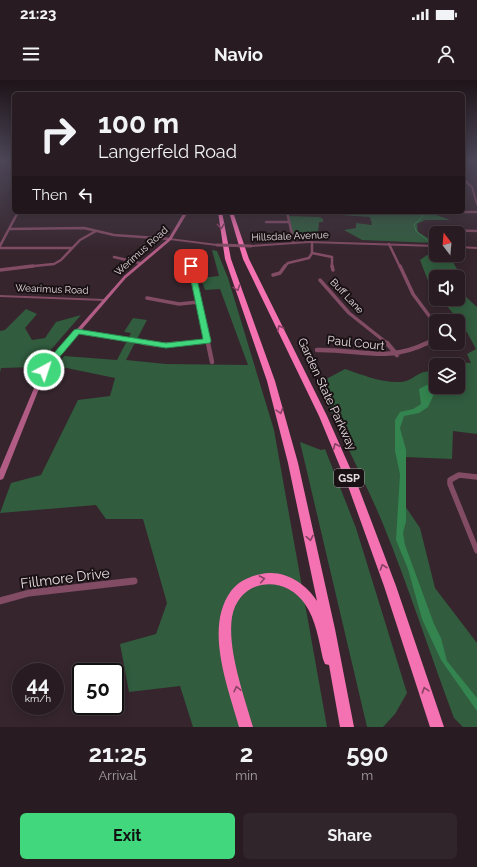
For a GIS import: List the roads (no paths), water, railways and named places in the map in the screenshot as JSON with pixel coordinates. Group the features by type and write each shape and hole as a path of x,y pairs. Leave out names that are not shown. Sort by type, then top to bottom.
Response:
{"highway":[{"path":"220,214 228,259 271,381 293,462 329,629 346,724"},
{"name":"Garden State Parkway","path":"232,214 246,259 323,416 356,494 386,574 437,727"},
{"path":"246,727 226,644 226,617 232,599 240,590 256,580 269,578 282,579 293,584 302,591 313,606 322,630 346,724"}],"main road":[{"name":"Werimus Road","path":"0,477 44,370 125,277 170,239 185,214"}],"street":[{"path":"473,191 477,204"},
{"path":"465,212 477,212"},
{"path":"17,214 0,247 72,248"},
{"path":"287,214 294,243"},
{"path":"266,222 288,222"},
{"path":"10,229 80,228 121,236 170,239"},
{"path":"0,270 54,264 61,260 82,238 96,231"},
{"path":"465,231 477,231"},
{"name":"Hillsdale Avenue","path":"170,239 217,245 251,246 312,242 429,246"},
{"path":"273,275 280,273 287,263 306,259 312,253 312,242"},
{"path":"389,244 413,294 429,316"},
{"path":"465,247 477,248"},
{"path":"312,253 332,257 331,264 333,270"},
{"path":"114,257 140,263"},
{"path":"191,266 212,362"},
{"name":"Buff Lane","path":"320,280 349,313 390,345 397,355"},
{"name":"Wearimus Road","path":"0,296 104,300"},
{"path":"147,298 179,304 199,302"},
{"path":"77,332 166,346 207,341"},
{"name":"Paul Court","path":"317,350 325,349 374,356 397,355 429,342"},
{"path":"477,477 461,475 452,477 450,484 477,552"},
{"name":"Fillmore Drive","path":"0,601 29,593 134,582"}],"waterway":[{"path":"422,214 423,216 414,225 416,231 429,242"}]}
